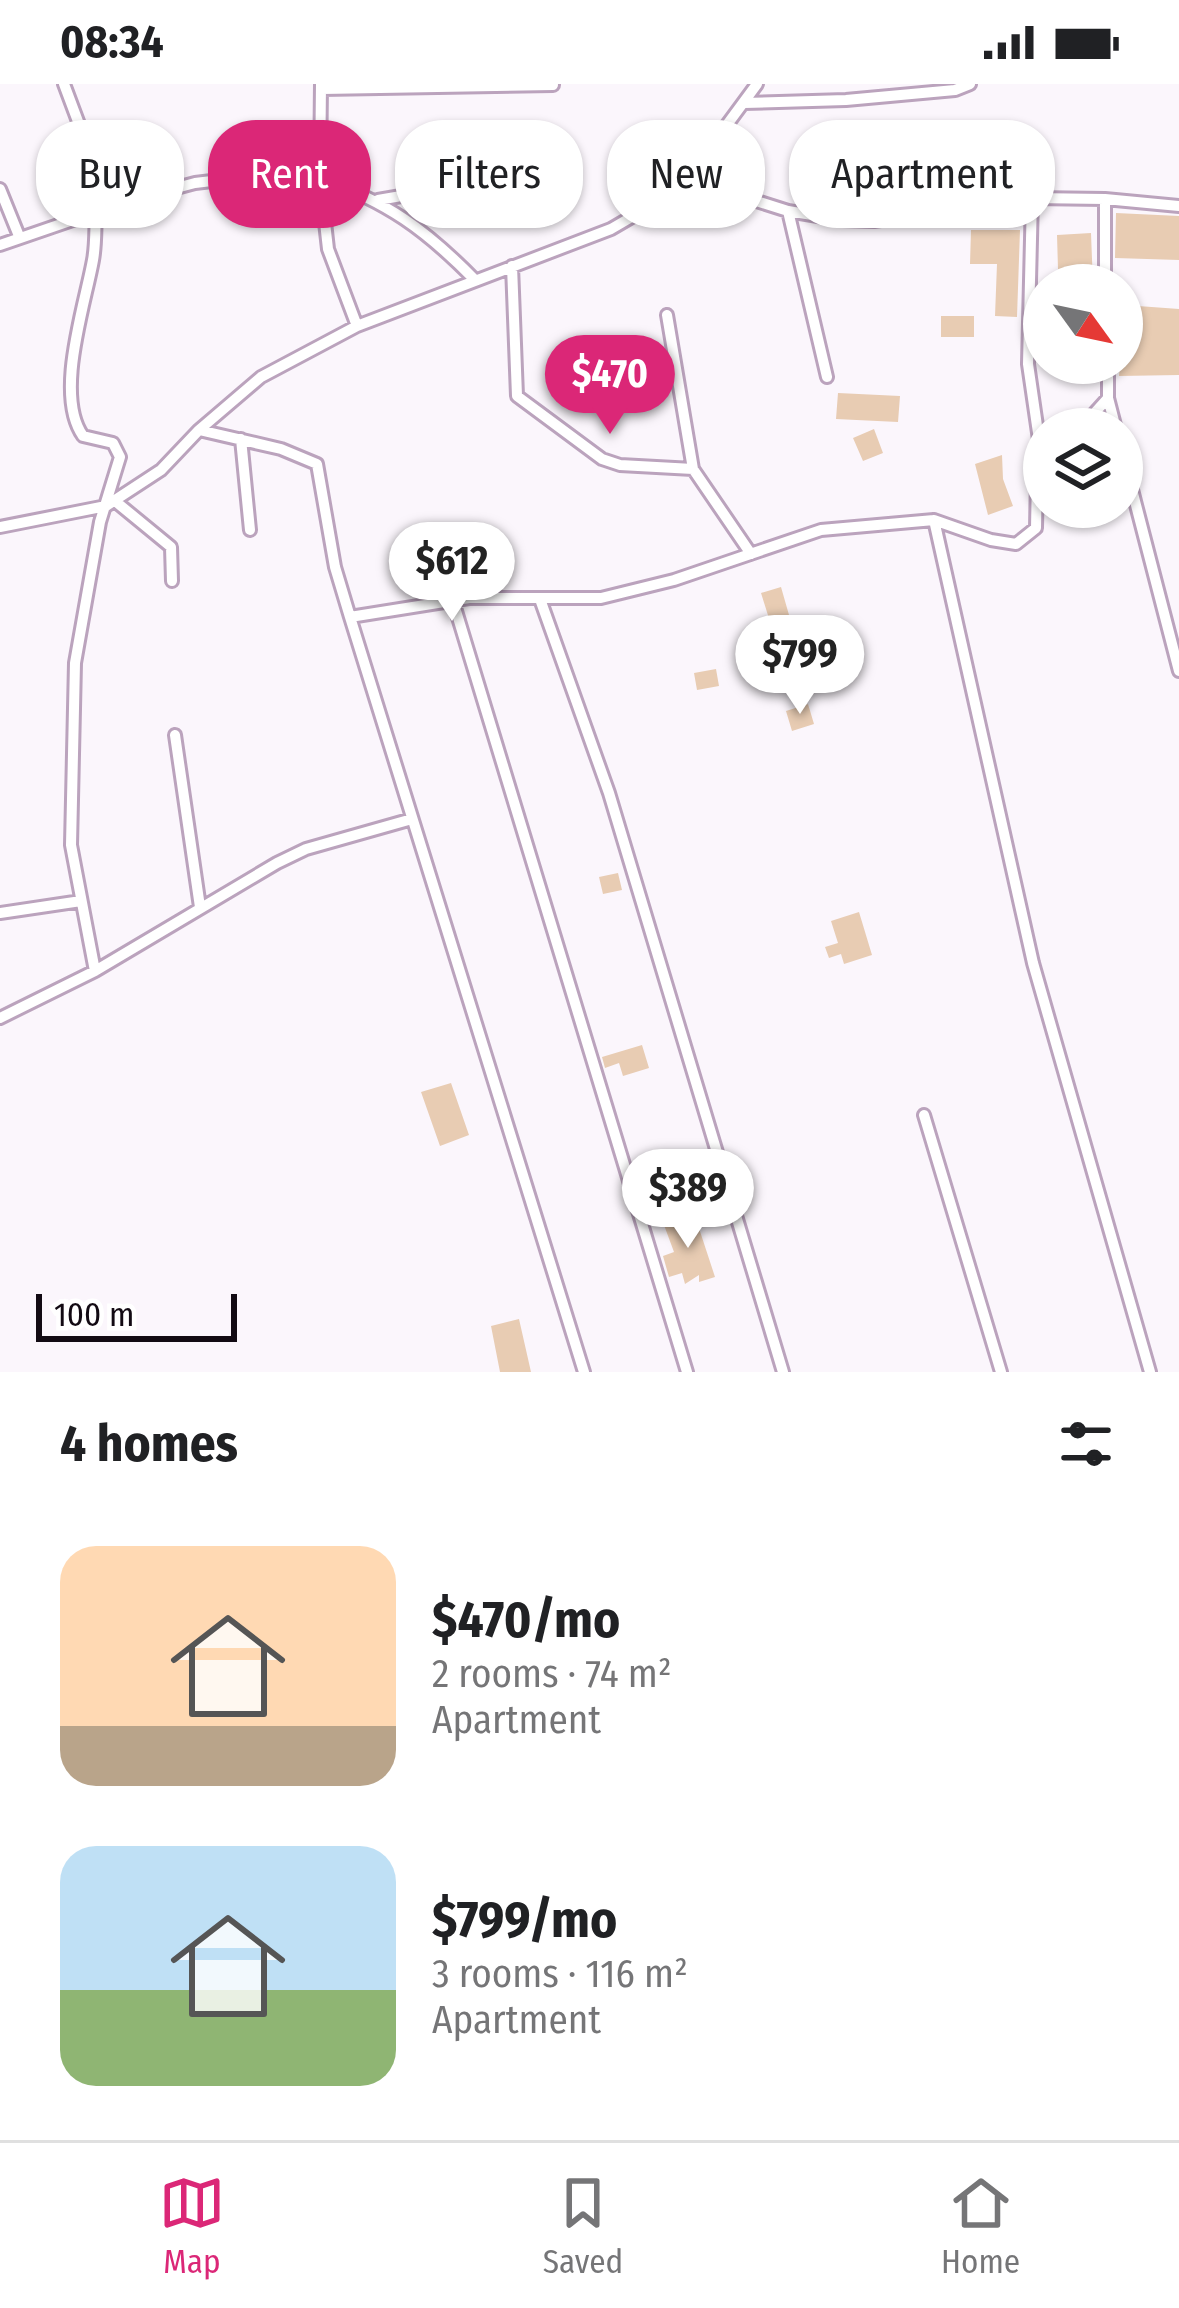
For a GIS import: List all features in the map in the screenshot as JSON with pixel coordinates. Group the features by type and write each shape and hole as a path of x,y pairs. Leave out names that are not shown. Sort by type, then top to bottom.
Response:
{"street":[{"path":"64,84 77,120"},
{"path":"731,120 757,84"},
{"path":"744,103 846,100 955,90 970,84"},
{"path":"321,120 321,87 553,85"},
{"path":"0,189 19,236"},
{"path":"371,197 426,232 475,280"},
{"path":"378,200 395,197"},
{"path":"1055,198 1179,206"},
{"path":"1105,199 1105,264"},
{"path":"765,204 788,211 826,377"},
{"path":"0,245 45,228"},
{"path":"95,228 92,268 73,346 78,431 109,440 120,457 75,663 70,845 95,971"},
{"path":"326,228 328,249 357,326"},
{"path":"0,526 110,504 161,470 261,377 357,326 613,228"},
{"path":"1031,228 1028,364 1034,408"},
{"path":"512,266 518,396 602,460 693,469"},
{"path":"668,315 693,469 751,554"},
{"path":"1108,384 1111,408"},
{"path":"1099,408 1108,398"},
{"path":"199,430 317,464 335,567 584,1372"},
{"path":"241,439 250,530"},
{"path":"110,504 167,541 172,581"},
{"path":"350,617 453,601 602,598 674,580 821,530 934,520 1006,544 1025,540 1036,528"},
{"path":"934,520 1033,963 1150,1372"},
{"path":"1142,528 1179,671"},
{"path":"540,599 609,793 783,1372"},
{"path":"453,601 686,1372"},
{"path":"175,735 200,907"},
{"path":"0,1018 95,971 306,849 412,820"},
{"path":"0,913 82,902"},
{"path":"925,1114 1000,1372"}],"building":[{"path":"1116,213 1179,216 1179,260 1115,258"},
{"path":"971,230 1020,230 1017,317 995,316 997,264 970,264"},
{"path":"1091,233 1092,264 1058,264 1057,235"},
{"path":"1143,306 1179,309 1179,375 1143,376"},
{"path":"941,316 974,316 974,337 941,337"},
{"path":"838,393 900,396 898,422 836,419"},
{"path":"874,429 883,453 863,461 853,438"},
{"path":"1002,455 1003,479 1013,506 988,515 975,464"},
{"path":"781,587 791,622 772,628 761,593"},
{"path":"833,650 838,668 805,678 800,660"},
{"path":"716,669 719,686 697,690 694,673"},
{"path":"808,704 814,724 792,731 786,711"},
{"path":"618,873 622,890 603,894 599,877"},
{"path":"859,912 872,955 844,964 841,954 829,958 825,947 838,943 831,921"},
{"path":"642,1045 649,1068 623,1076 619,1063 605,1068 602,1057"},
{"path":"451,1083 469,1135 440,1146 421,1092"},
{"path":"648,1161 655,1182 641,1187 635,1166"},
{"path":"694,1213 715,1277 699,1282 699,1275 685,1284 682,1273 669,1277 663,1256 674,1252 664,1225"},
{"path":"519,1319 531,1372 500,1372 491,1326"}]}
